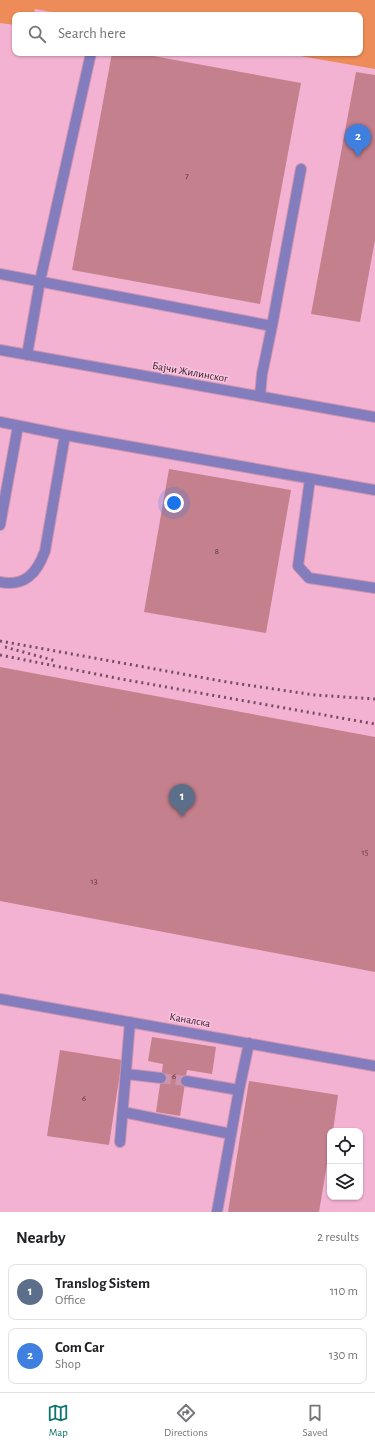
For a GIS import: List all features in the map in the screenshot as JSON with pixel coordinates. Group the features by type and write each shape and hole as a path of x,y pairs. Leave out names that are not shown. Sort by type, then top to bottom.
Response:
{"street":[{"path":"27,355 40,281 90,56"},
{"path":"260,396 262,374 301,169"},
{"path":"0,274 272,326"},
{"name":"Бајчи Жилинског","path":"0,350 375,417"},
{"path":"0,422 375,490"},
{"path":"0,525 18,426"},
{"path":"0,582 7,584 20,582 31,576 40,566 45,551 65,435"},
{"path":"310,479 298,566 309,578 375,588"},
{"name":"Каналска","path":"0,999 375,1066"},
{"path":"120,1142 130,1022"},
{"path":"217,1212 249,1043"},
{"path":"126,1074 161,1078"},
{"path":"186,1082 239,1090"},
{"path":"123,1112 231,1134"}],"shaded area":[{"path":"0,0 375,0 375,69 300,56 363,56 363,12 52,12 35,9 34,12 12,12 12,25 0,23"}],"building":[{"path":"111,56 153,56 301,83 260,304 72,270"},
{"path":"356,72 375,75 375,240 360,322 311,314"},
{"path":"169,469 291,490 266,633 144,612"},
{"path":"0,667 375,737 375,972 0,901"},
{"path":"152,1037 216,1047 212,1074 187,1070 180,1116 156,1112 163,1064 148,1061"},
{"path":"60,1050 122,1060 109,1145 47,1136"},
{"path":"249,1081 338,1095 333,1128 327,1128 327,1164 319,1212 228,1212"}],"tunnel":[{"path":"161,1078 186,1081"}],"railway":[{"path":"0,641 227,682 315,695 375,699"},
{"path":"5,647 56,661"},
{"path":"0,655 121,679 375,724"}],"place":[{"name":"Com Car","path":"358,157"},
{"name":"Translog Sistem","path":"182,817"}]}
